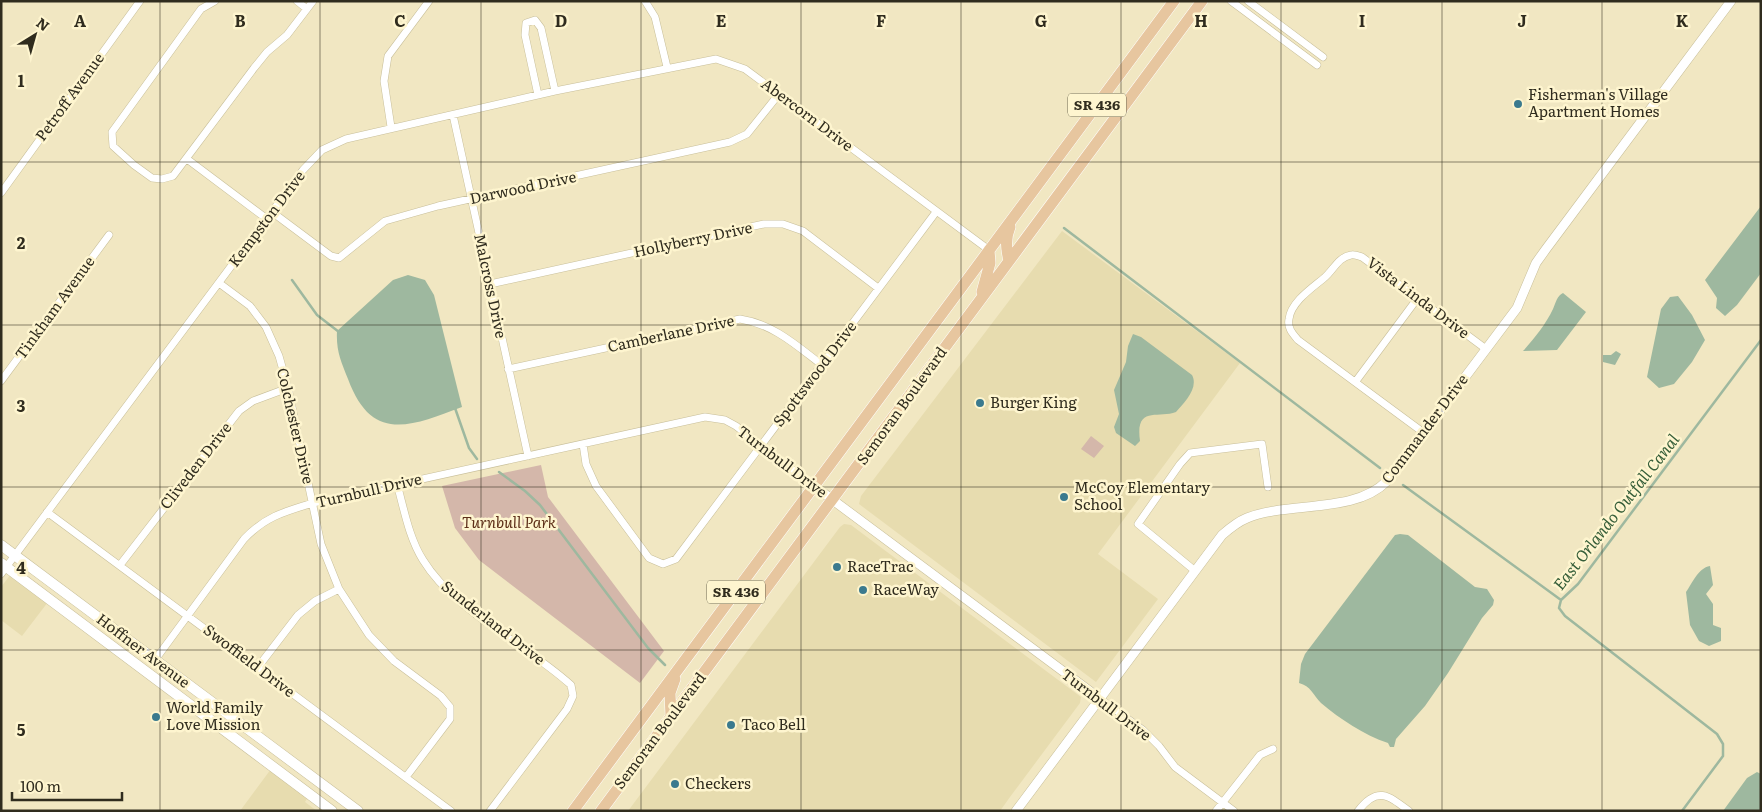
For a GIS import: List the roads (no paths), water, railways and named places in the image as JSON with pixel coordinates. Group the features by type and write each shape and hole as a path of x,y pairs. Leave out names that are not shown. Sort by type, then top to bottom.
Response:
{"main road":[{"name":"Semoran Boulevard","path":"573,811 1174,1"},
{"name":"Semoran Boulevard","path":"601,811 1202,1"},
{"path":"1010,261 1006,247 1007,234 1018,212"},
{"path":"979,301 988,269 989,250"},
{"name":"Hoffner Avenue","path":"1,545 358,811"},
{"name":"Hoffner Avenue","path":"3,568 132,661 332,811"},
{"path":"132,661 139,659 147,661 210,708 220,709"},
{"path":"671,717 670,693 678,670"}],"street":[{"name":"Petroff Avenue","path":"1,193 140,1"},
{"path":"215,1 201,9 112,132 111,140 117,152 152,178 162,179 172,176 188,159 254,68 267,52 288,35 313,1"},
{"path":"297,1 307,9"},
{"path":"391,128 384,81 388,56 429,1"},
{"path":"646,1 655,17 667,67"},
{"path":"1231,1 1317,66"},
{"path":"1248,1 1323,57"},
{"name":"Commander Drive","path":"1016,811 1194,570 1222,535 1234,525 1267,512 1351,499 1373,493 1391,477 1517,308 1526,291 1536,263 1731,1"},
{"path":"538,95 525,35 526,23 535,20 541,28 555,91"},
{"name":"Abercorn Drive","path":"667,67 716,59 745,69 989,250"},
{"name":"Kempston Drive","path":"3,568 15,556 303,170 322,150 346,139 391,128 667,67"},
{"name":"Darwood Drive","path":"188,159 331,256 339,258 385,221 730,142 747,134 779,94"},
{"name":"Malcross Drive","path":"454,115 528,456"},
{"name":"Spottswood Drive","path":"582,444 586,464 596,486 649,558 663,564 676,559 936,212"},
{"name":"Hollyberry Drive","path":"490,284 764,224 782,224 803,231 878,288"},
{"name":"Tinkham Avenue","path":"1,381 109,235"},
{"name":"Vista Linda Drive","path":"1356,381 1298,340 1291,331 1288,322 1290,314 1311,287 1324,278 1340,260 1351,255 1362,257 1486,349"},
{"name":"Colchester Drive","path":"219,282 250,306 266,327 279,356 288,388 321,544 339,589 369,635 394,661 441,696 450,707 450,719 406,777"},
{"path":"1417,299 1356,381 1424,433"},
{"name":"Camberlane Drive","path":"508,370 740,319 758,322 778,332 822,364"},
{"name":"Cliveden Drive","path":"120,565 239,411 253,401 288,388"},
{"name":"Turnbull Drive","path":"154,660 244,540 258,525 276,514 312,503 705,417 725,420 761,445 832,500 1143,730 1159,746 1175,767 1234,811"},
{"path":"1194,570 1138,524 1180,464 1190,453 1262,444 1268,487"},
{"name":"Sunderland Drive","path":"398,484 407,522 422,559 441,585 571,685 573,696 567,709 490,811"},
{"name":"Swoffield Drive","path":"47,512 451,811"},
{"path":"258,667 298,615 315,602 339,589"},
{"path":"1216,811 1260,755 1274,749"},
{"path":"1358,811 1366,800 1376,794 1390,797 1409,811"}],"waterway":[{"path":"1064,228 1380,468"},
{"name":"East Orlando Outfall Canal","path":"292,280 317,315 339,332"},
{"name":"East Orlando Outfall Canal","path":"1682,811 1723,756 1723,744 1717,734 1565,616 1559,608 1561,600 1578,584 1761,340"},
{"name":"East Orlando Outfall Canal","path":"455,408 469,448 477,459"},
{"name":"East Orlando Outfall Canal","path":"499,472 525,491 540,505 648,648 665,665"},
{"path":"1403,485 1561,600"}],"place":[{"name":"Fisherman's Village Apartment Homes","path":"1518,104"},
{"name":"Burger King","path":"980,403"},
{"name":"McCoy Elementary School","path":"1064,497"},
{"name":"RaceTrac","path":"837,567"},
{"name":"RaceWay","path":"863,590"},
{"name":"World Family Love Mission","path":"156,717"},
{"name":"Taco Bell","path":"731,725"},
{"name":"Checkers","path":"675,784"}],"park label":[{"name":"Turnbull Park","path":"509,523"}]}
